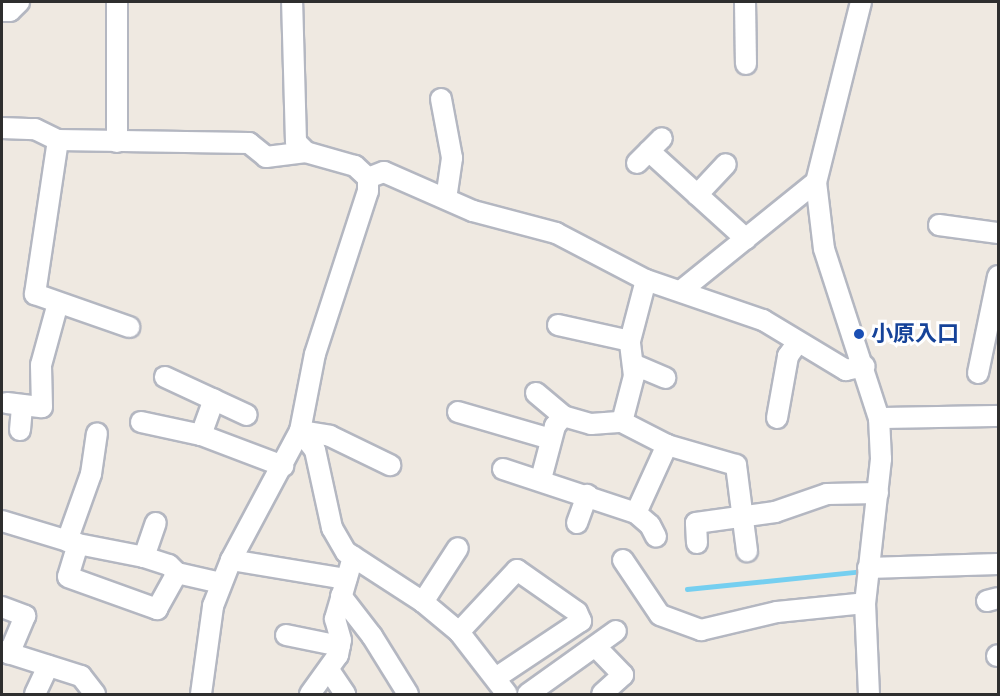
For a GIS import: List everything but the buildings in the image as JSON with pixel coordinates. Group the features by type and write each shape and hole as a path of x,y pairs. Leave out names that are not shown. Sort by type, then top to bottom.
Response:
{"street":[{"path":"2,11 10,11 19,2"},
{"path":"117,2 117,142"},
{"path":"292,2 293,130 296,142 306,152"},
{"path":"745,2 746,64"},
{"path":"861,2 816,182 824,249 865,366 879,418 881,459 865,603 870,694"},
{"path":"441,99 452,158 446,199"},
{"path":"2,128 35,129 58,140 249,143 266,157 306,152 355,166 368,178 369,191 315,354 300,432 231,560 213,606 201,694"},
{"path":"58,140 35,294 129,327"},
{"path":"649,151 746,239"},
{"path":"697,195 726,164"},
{"path":"368,178 384,172 473,211 556,233 646,280 682,290 763,320 846,370 865,366"},
{"path":"682,290 746,239 784,204 816,182"},
{"path":"939,225 999,233"},
{"path":"622,422 635,365 630,341 646,280"},
{"path":"978,373 990,345 997,288"},
{"path":"20,430 15,404 42,407 41,364 58,303"},
{"path":"558,325 630,341"},
{"path":"777,418 788,356 798,342"},
{"path":"635,365 665,378"},
{"path":"165,377 247,415"},
{"path":"536,393 563,416 591,424 614,425 622,422 667,445 736,465 747,552"},
{"path":"201,435 213,399"},
{"path":"458,412 552,440"},
{"path":"540,479 552,440 563,416"},
{"path":"879,418 999,416"},
{"path":"141,422 201,435 283,466"},
{"path":"300,432 330,436 390,465"},
{"path":"300,432 315,450 333,528 353,557 423,602 459,632 497,677 507,694"},
{"path":"88,443 91,474 73,543 68,578 158,609 177,573"},
{"path":"631,511 667,445"},
{"path":"503,469 540,479 631,511 650,525 656,537"},
{"path":"697,543 696,523 775,512 827,494 878,494"},
{"path":"577,524 587,495"},
{"path":"2,521 73,543 144,557 168,565 177,573 221,584"},
{"path":"144,557 156,523"},
{"path":"423,602 458,548"},
{"path":"310,694 330,670 340,646 335,619 353,557"},
{"path":"231,560 344,588 408,694"},
{"path":"623,560 660,615 701,630 777,612 865,603"},
{"path":"868,568 999,564"},
{"path":"459,632 517,570 577,612 581,621 497,677"},
{"path":"2,607 25,616 5,652 81,676 95,694"},
{"path":"528,694 616,631"},
{"path":"286,635 340,646"},
{"path":"596,647 623,675 602,694"},
{"path":"36,694 48,666"},
{"path":"330,670 345,694"}],"waterway":[{"path":"687,589 855,572"}],"place":[{"name":"小原入口","path":"859,334"}]}
